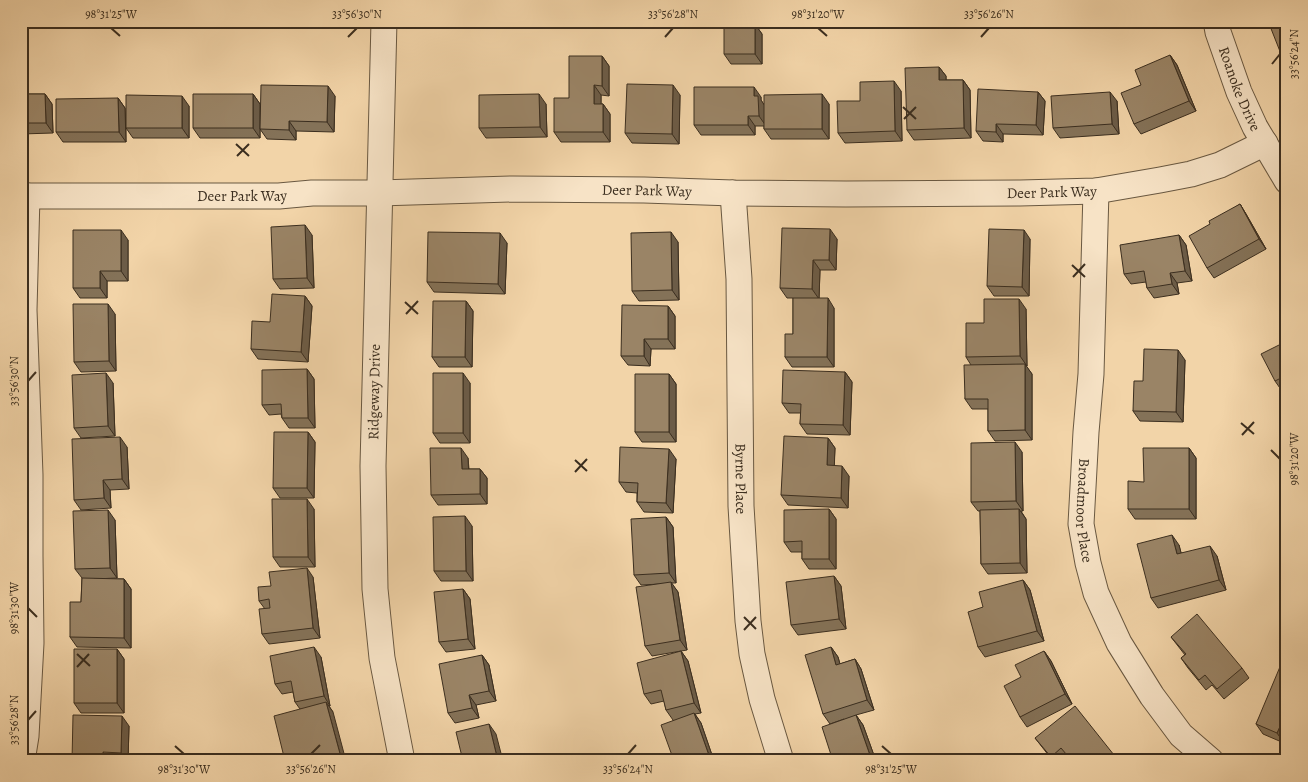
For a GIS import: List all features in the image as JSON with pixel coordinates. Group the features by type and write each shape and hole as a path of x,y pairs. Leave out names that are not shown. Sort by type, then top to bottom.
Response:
{"street":[{"name":"Ridgeway Drive","path":"384,21 373,466 375,589 382,658 402,761"},
{"name":"Roanoke Drive","path":"1216,21 1218,32 1240,92 1255,126 1287,181"},
{"name":"Deer Park Way","path":"24,196 279,196 312,193 512,189 924,194 1096,191 1192,174 1220,165 1265,142"},
{"name":"Broadmoor Place","path":"1096,191 1091,374 1086,432 1082,524 1088,563 1096,593 1119,643 1152,696 1181,735 1211,761"},
{"name":"Byrne Place","path":"734,193 739,279 741,506 748,621 752,654 762,698 781,761"},
{"path":"22,761 26,736 31,643 30,476 24,310 24,196"}],"building":[{"path":"1268,21 1287,21 1287,58 1283,59"},
{"path":"755,24 755,54 724,54 724,25"},
{"path":"1170,55 1189,101 1134,124 1121,93 1141,85 1135,70"},
{"path":"569,56 602,56 602,86 594,85 594,104 603,104 603,132 554,132 554,98 569,98"},
{"path":"939,67 939,80 963,80 964,128 907,130 905,68"},
{"path":"894,81 895,131 838,133 837,101 860,101 860,82"},
{"path":"627,84 673,85 672,134 625,133"},
{"path":"261,85 328,86 327,122 289,121 289,130 260,129"},
{"path":"694,87 754,87 754,96 758,96 759,116 748,116 748,125 694,125"},
{"path":"978,89 1038,92 1036,125 996,124 996,132 976,131"},
{"path":"1110,92 1112,124 1053,128 1051,96"},
{"path":"21,94 45,94 46,123 21,123"},
{"path":"193,94 253,94 253,128 193,128"},
{"path":"539,94 540,127 479,128 479,95"},
{"path":"822,94 822,129 764,129 764,95"},
{"path":"126,95 182,96 182,128 126,128"},
{"path":"118,98 119,132 56,132 56,99"},
{"path":"1240,204 1259,239 1207,268 1189,236 1210,224 1209,221"},
{"path":"305,225 307,278 273,279 271,227"},
{"path":"782,228 830,229 829,260 813,260 812,289 780,288"},
{"path":"989,229 1024,230 1022,287 987,286"},
{"path":"73,230 121,230 121,271 100,271 100,288 73,288"},
{"path":"428,232 500,233 498,284 427,282"},
{"path":"671,232 672,290 632,291 631,233"},
{"path":"1179,235 1185,271 1170,273 1172,284 1147,288 1144,271 1124,274 1120,245"},
{"path":"272,294 305,296 301,352 251,349 252,321 270,322"},
{"path":"793,298 828,298 827,357 785,357 785,334 793,334"},
{"path":"984,299 1019,299 1020,356 966,357 966,323 984,323"},
{"path":"433,301 466,301 465,357 432,357"},
{"path":"73,304 108,304 109,361 74,362"},
{"path":"622,305 668,306 668,339 644,339 644,356 621,356"},
{"path":"1287,341 1287,375 1275,381 1261,354"},
{"path":"1144,349 1178,350 1176,412 1133,411 1134,381 1143,381"},
{"path":"1025,364 1025,430 988,431 988,399 965,399 964,365"},
{"path":"307,369 308,418 282,418 281,404 262,405 262,370"},
{"path":"783,370 845,372 843,425 800,424 801,404 782,403"},
{"path":"106,373 108,426 74,428 72,375"},
{"path":"433,373 463,373 463,433 433,433"},
{"path":"635,374 669,374 669,432 635,432"},
{"path":"274,432 308,432 307,488 273,488"},
{"path":"784,436 828,438 827,465 842,466 841,498 781,495"},
{"path":"120,437 122,479 103,480 104,498 74,500 72,439"},
{"path":"1015,442 1016,501 971,502 971,443"},
{"path":"620,447 669,449 666,503 637,502 638,483 619,482"},
{"path":"430,448 461,448 462,469 480,469 480,494 431,495"},
{"path":"1143,448 1189,448 1189,509 1128,509 1128,481 1144,482"},
{"path":"272,499 307,499 308,557 273,557"},
{"path":"829,509 829,559 802,559 802,541 784,542 784,510"},
{"path":"1019,509 1020,563 981,564 980,510"},
{"path":"108,510 110,568 75,569 73,511"},
{"path":"465,516 466,571 434,571 433,517"},
{"path":"666,517 669,573 634,575 631,519"},
{"path":"1172,535 1177,554 1210,546 1219,580 1151,598 1137,544"},
{"path":"307,568 313,628 262,634 259,609 270,608 269,599 259,601 258,587 271,586 269,572"},
{"path":"834,576 839,619 791,625 786,582"},
{"path":"82,578 124,579 124,638 70,637 70,602 81,602"},
{"path":"1023,580 1037,631 978,647 968,612 983,607 979,592"},
{"path":"671,582 680,640 645,646 636,587"},
{"path":"463,589 468,639 439,642 434,592"},
{"path":"1197,614 1242,668 1217,689 1205,675 1199,680 1181,658 1186,654 1171,637"},
{"path":"314,647 324,696 295,702 291,681 275,684 270,656"},
{"path":"831,647 836,665 855,659 867,700 823,714 805,655"},
{"path":"74,649 117,649 117,703 74,703"},
{"path":"681,651 694,703 666,710 661,690 644,694 637,663"},
{"path":"1044,651 1065,694 1020,717 1004,686 1021,677 1015,665"},
{"path":"482,655 489,691 469,695 472,708 448,713 439,664"},
{"path":"1282,662 1287,664 1287,724 1282,722 1277,733 1256,724"},
{"path":"326,702 342,761 285,761 274,716"},
{"path":"1075,706 1114,755 1107,761 1072,761 1061,748 1051,757 1035,738"},
{"path":"694,713 711,761 674,761 661,725"},
{"path":"73,715 122,716 121,753 103,752 103,761 72,761"},
{"path":"856,715 872,761 833,761 822,727"},
{"path":"489,724 498,761 463,761 456,732"}]}
